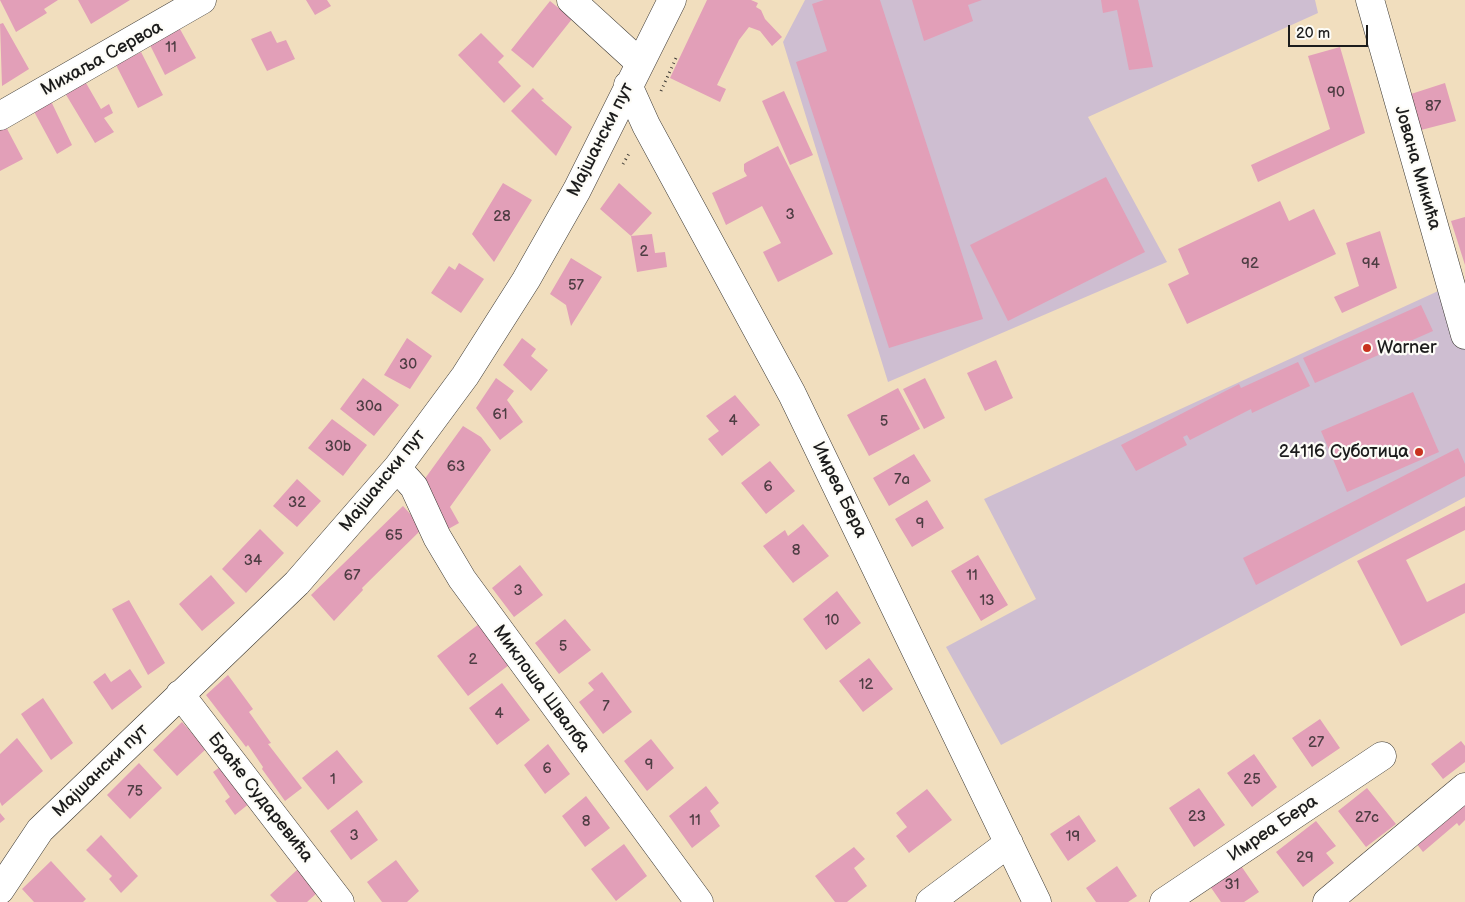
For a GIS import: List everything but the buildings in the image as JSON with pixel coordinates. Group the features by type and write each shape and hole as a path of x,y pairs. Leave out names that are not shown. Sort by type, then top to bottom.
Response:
{"street":[{"name":"Михаља Сервоа","path":"0,116 202,0"},
{"path":"571,0 634,74"},
{"name":"Мајшански пут","path":"0,890 40,830 297,583 397,468 465,376 526,280 577,190 672,0"},
{"name":"Јована Микића","path":"1370,0 1465,335"},
{"name":"Имреа Бера","path":"634,74 646,125 792,394 1037,902"},
{"name":"Миклоша Швалба","path":"397,468 414,487 437,537 462,579 700,902"},
{"name":"Браће Сударевића","path":"180,694 340,902"},
{"name":"Имреа Бера","path":"1164,902 1382,756"},
{"path":"1327,902 1465,787"},
{"path":"0,855 40,830"},
{"path":"930,902 1009,843"}],"shaded area":[{"path":"805,0 1315,0 1318,13 1088,117 1167,262 888,382 783,42"},
{"path":"1447,287 1465,349 1465,497 1001,745 946,647 1036,599 984,499"}],"place":[{"name":"Warner","path":"1367,348"},
{"name":"24116 Суботица","path":"1419,452"}]}
